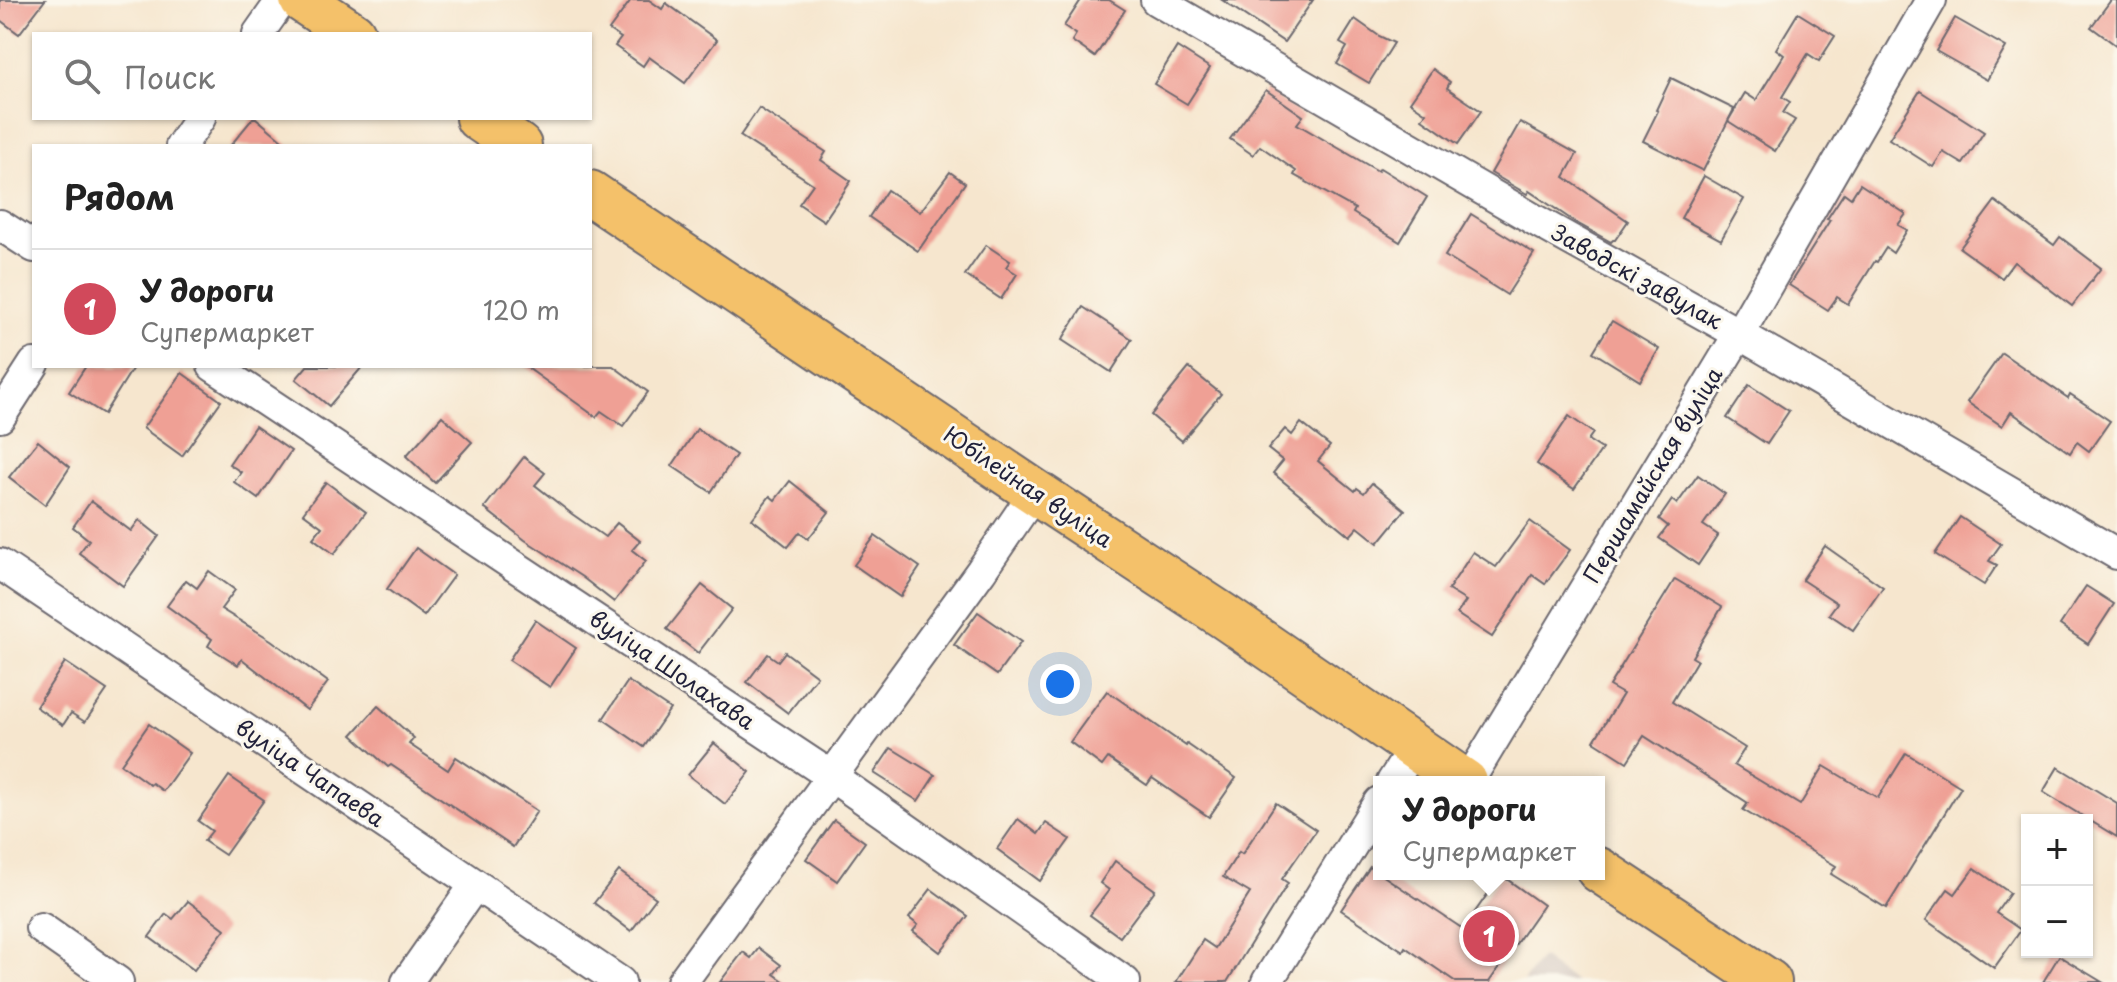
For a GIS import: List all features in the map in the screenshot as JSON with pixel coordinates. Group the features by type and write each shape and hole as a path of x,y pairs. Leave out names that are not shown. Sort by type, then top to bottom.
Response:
{"main road":[{"path":"302,0 350,32"},
{"path":"481,120 516,144"},
{"name":"Юбілейная вуліца","path":"592,194 1225,617 1403,765 1444,776"},
{"path":"1605,874 1769,982"}],"street":[{"path":"259,32 282,0"},
{"name":"Заводскі завулак","path":"1156,0 2117,554"},
{"name":"Першамайская вуліца","path":"1471,776 1739,334 1931,0"},
{"path":"182,144 199,120"},
{"path":"0,225 32,246"},
{"path":"0,417 32,367"},
{"name":"вуліца Шолахава","path":"216,368 831,776 1125,982"},
{"path":"682,982 1035,492"},
{"name":"вуліца Чапаева","path":"0,564 620,982"},
{"path":"1267,982 1373,812"},
{"path":"407,982 475,885"},
{"path":"41,928 118,982"}],"shaded area":[{"path":"1541,957 1557,969 1576,982 1523,982"}],"building":[{"path":"0,0 45,0 19,34 0,20"},
{"path":"631,0 649,0 662,9 666,3 717,40 685,83 649,57 643,66 615,46 621,38 609,30"},
{"path":"1081,0 1109,0 1125,10 1095,57 1072,41 1076,34 1064,26"},
{"path":"1222,0 1313,0 1284,42"},
{"path":"2111,0 2117,0 2117,46 2091,27"},
{"path":"1798,13 1835,36 1819,61 1808,54 1782,97 1790,102 1783,113 1795,120 1775,151 1728,121 1745,93 1756,100 1784,55 1776,49"},
{"path":"1955,18 2006,47 1987,80 1936,51"},
{"path":"1355,19 1394,43 1369,83 1337,64 1347,47 1340,43"},
{"path":"1177,47 1210,68 1187,104 1154,84"},
{"path":"1433,69 1450,82 1447,88 1481,111 1458,144 1422,119 1426,113 1410,102"},
{"path":"1671,78 1734,109 1703,171 1643,141"},
{"path":"1266,90 1303,116 1297,124 1427,197 1400,242 1353,213 1355,209 1294,175 1296,171 1260,146 1253,155 1230,139"},
{"path":"1920,91 1984,132 1963,164 1943,152 1933,167 1889,139"},
{"path":"759,108 826,152 821,160 851,181 824,221 799,204 813,184 740,136"},
{"path":"251,120 258,120 287,144 232,144"},
{"path":"1520,122 1577,154 1564,177 1628,221 1615,240 1611,242 1529,191 1527,194 1491,173"},
{"path":"950,172 965,183 918,251 869,217 887,190 920,212"},
{"path":"1704,176 1744,199 1721,240 1681,218"},
{"path":"1860,184 1906,214 1898,225 1907,230 1893,253 1886,248 1875,261 1848,304 1837,297 1828,310 1789,285 1844,193 1851,198"},
{"path":"1995,201 2054,245 2060,237 2101,268 2072,306 2014,262 2002,278 1960,248"},
{"path":"1471,214 1534,253 1507,295 1445,256"},
{"path":"986,245 1010,261 1006,267 1017,274 1001,299 965,275"},
{"path":"1083,307 1132,339 1111,372 1062,340"},
{"path":"1612,321 1659,349 1640,381 1593,352"},
{"path":"2002,353 2068,398 2070,394 2110,421 2089,451 2077,442 2070,453 2011,412 2002,426 1967,402"},
{"path":"613,366 648,392 623,426 601,411 596,417 528,368"},
{"path":"85,368 133,368 104,414 69,392"},
{"path":"305,368 361,368 329,406 296,379"},
{"path":"1189,368 1221,394 1182,441 1151,415"},
{"path":"182,373 221,401 182,456 143,428"},
{"path":"1749,385 1789,411 1767,444 1727,418"},
{"path":"442,416 472,442 435,483 406,456"},
{"path":"1569,416 1593,433 1588,440 1602,449 1574,489 1537,464"},
{"path":"1301,423 1330,446 1318,461 1355,491 1357,488 1364,493 1372,483 1405,510 1378,543 1358,527 1350,536 1273,473 1283,461 1268,449 1285,429 1292,435"},
{"path":"255,426 291,451 258,499 234,482 241,472 229,464"},
{"path":"697,429 736,455 711,492 672,466"},
{"path":"38,441 70,467 45,505 9,477"},
{"path":"524,457 545,473 535,485 572,514 605,537 617,523 640,541 632,550 646,561 614,602 484,508"},
{"path":"1698,475 1725,494 1703,525 1718,535 1698,565 1659,538 1668,526 1659,519 1672,500 1677,504"},
{"path":"790,481 829,512 808,539 800,532 788,547 752,519 770,496 775,500"},
{"path":"326,482 366,512 334,554 313,538 322,527 303,513"},
{"path":"91,501 131,531 139,520 159,536 123,586 79,553 89,540 73,527"},
{"path":"1960,517 2001,544 1989,561 1997,565 1984,585 1935,554"},
{"path":"1530,521 1570,550 1545,584 1532,575 1492,637 1457,614 1466,601 1448,590 1473,552 1496,567"},
{"path":"875,536 920,567 900,597 854,565"},
{"path":"1825,546 1883,587 1853,630 1829,614 1837,603 1802,580"},
{"path":"416,548 454,575 424,616 387,589"},
{"path":"209,571 235,590 221,609 271,640 328,682 307,710 242,659 238,665 208,646 212,639 167,606 186,580 197,588"},
{"path":"1675,579 1722,607 1692,657 1697,660 1672,702 1745,748 1734,765 1800,805 1824,766 1878,798 1906,753 1961,787 1886,908 1831,874 1836,866 1743,810 1748,803 1644,736 1627,762 1594,741 1623,694 1609,686"},
{"path":"702,585 732,609 698,653 667,629"},
{"path":"2086,586 2114,604 2088,644 2060,625"},
{"path":"978,612 1021,642 997,675 954,645"},
{"path":"535,620 576,648 550,687 509,660"},
{"path":"785,652 817,676 788,713 747,682 768,654 778,661"},
{"path":"65,662 107,690 85,722 71,713 63,725 36,707"},
{"path":"628,681 670,709 644,747 603,719"},
{"path":"1107,691 1236,778 1209,817 1152,778 1147,785 1108,758 1102,766 1070,742"},
{"path":"378,706 414,738 409,744 448,770 456,757 537,811 513,847 391,765 388,767 352,735"},
{"path":"149,724 190,753 163,791 121,764"},
{"path":"714,743 750,772 725,804 688,775"},
{"path":"891,748 935,775 918,801 874,773"},
{"path":"2058,767 2117,803 2117,837 2093,822 2093,814 2079,814 2043,792"},
{"path":"229,776 264,800 225,855 204,841 212,831 198,821"},
{"path":"1276,803 1316,830 1282,879 1288,883 1227,982 1176,982 1203,940 1215,948 1250,893 1223,877"},
{"path":"1018,819 1038,834 1046,823 1070,839 1040,881 997,849"},
{"path":"834,820 865,842 837,881 806,859"},
{"path":"1115,861 1155,890 1120,937 1090,915 1109,890 1100,883"},
{"path":"1370,867 1373,869 1373,880 1390,880 1463,929 1497,880 1508,880 1543,905 1489,982 1456,982 1405,947 1403,951 1341,910"},
{"path":"1974,868 2010,893 1996,913 2021,930 1994,968 1926,920 1948,889 1955,894"},
{"path":"619,871 656,898 631,931 594,903"},
{"path":"931,889 968,916 940,952 913,931 918,925 909,918"},
{"path":"188,901 225,929 194,970 149,937 166,914 173,919"},
{"path":"759,948 781,965 774,974 785,982 720,982 743,952 751,958"},
{"path":"2058,958 2062,958 2102,982 2043,982"}],"place":[{"name":"У дороги","path":"1489,936"}]}
